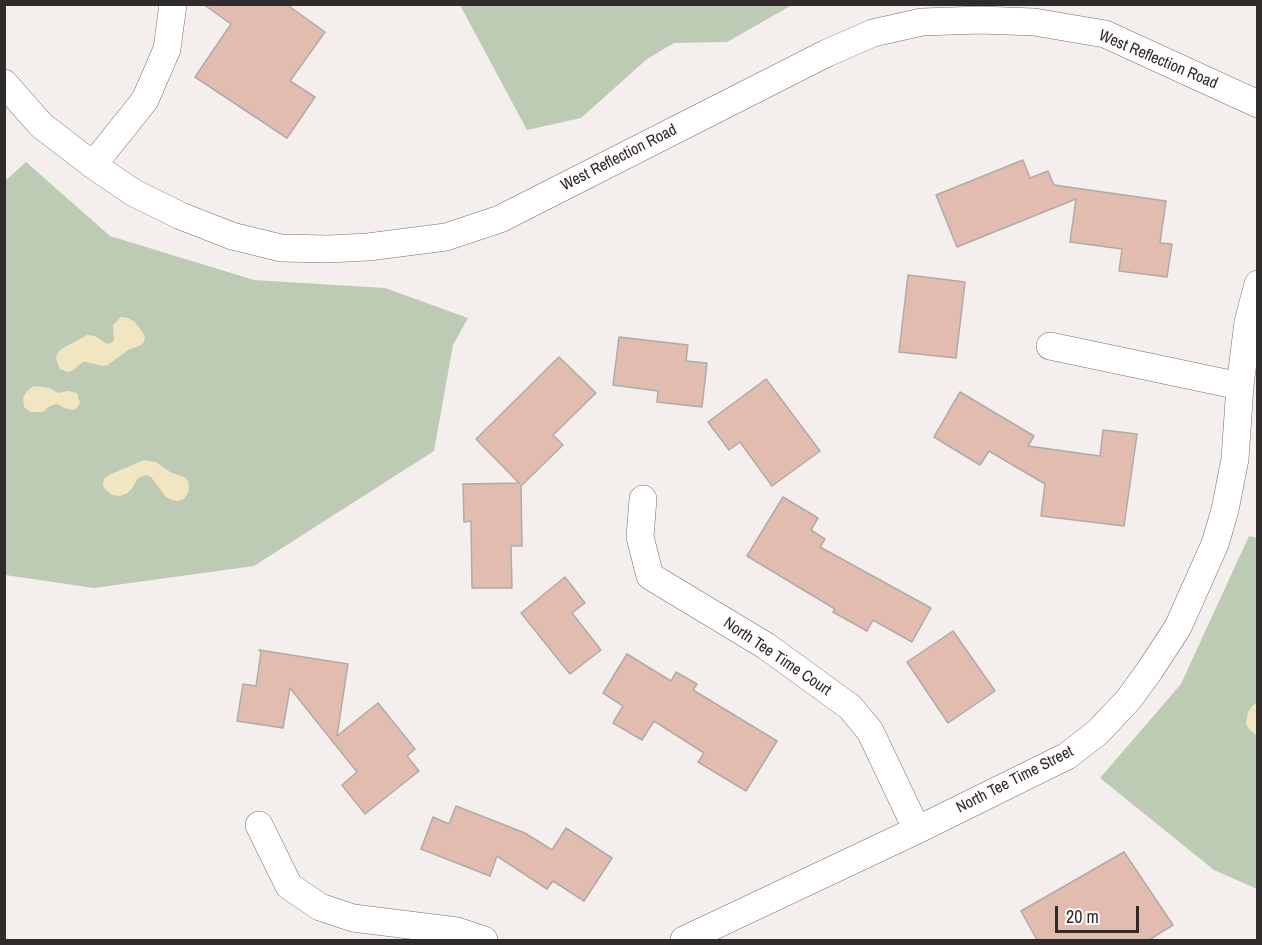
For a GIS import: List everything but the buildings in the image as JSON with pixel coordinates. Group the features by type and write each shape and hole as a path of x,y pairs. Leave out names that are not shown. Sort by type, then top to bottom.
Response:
{"street":[{"path":"93,165 145,100 167,49 173,4"},
{"name":"West Reflection Road","path":"4,83 41,125 134,193 181,216 232,236 281,248 328,249 358,248 446,237 500,219 827,53 873,33 922,22 980,20 1034,22 1105,34 1257,104"},
{"name":"North Tee Time Street","path":"684,940 1067,756 1098,732 1129,699 1178,627 1196,588 1226,510 1235,459 1240,386 1248,322 1257,284"},
{"path":"1050,346 1240,386"},
{"name":"North Tee Time Court","path":"643,499 640,537 650,576 766,646 850,707 870,731 916,830"},
{"path":"259,825 289,886 320,907 353,918 457,931 484,940"}],"green space":[{"path":"460,5 792,5 727,42 674,43 647,59 581,118 527,130"},
{"path":"26,162 110,236 254,280 385,288 468,318 453,345 434,451 254,566 94,588 5,575 4,182"},
{"path":"1249,536 1257,538 1257,889 1214,870 1100,778 1181,684"}],"sand":[{"path":"121,317 135,322 143,333 145,337 141,345 128,350 108,365 83,362 72,371 60,369 56,359 60,350 87,335 95,336 107,344 113,342 113,325"},
{"path":"37,386 49,388 58,393 68,391 77,393 80,403 73,410 57,404 43,412 30,412 24,407 23,397 28,390"},
{"path":"144,460 156,462 170,472 184,477 189,487 184,499 178,501 166,497 147,475 138,478 126,494 112,495 104,488 104,479 109,475"},
{"path":"1257,703 1257,736 1246,723 1248,712"}]}
